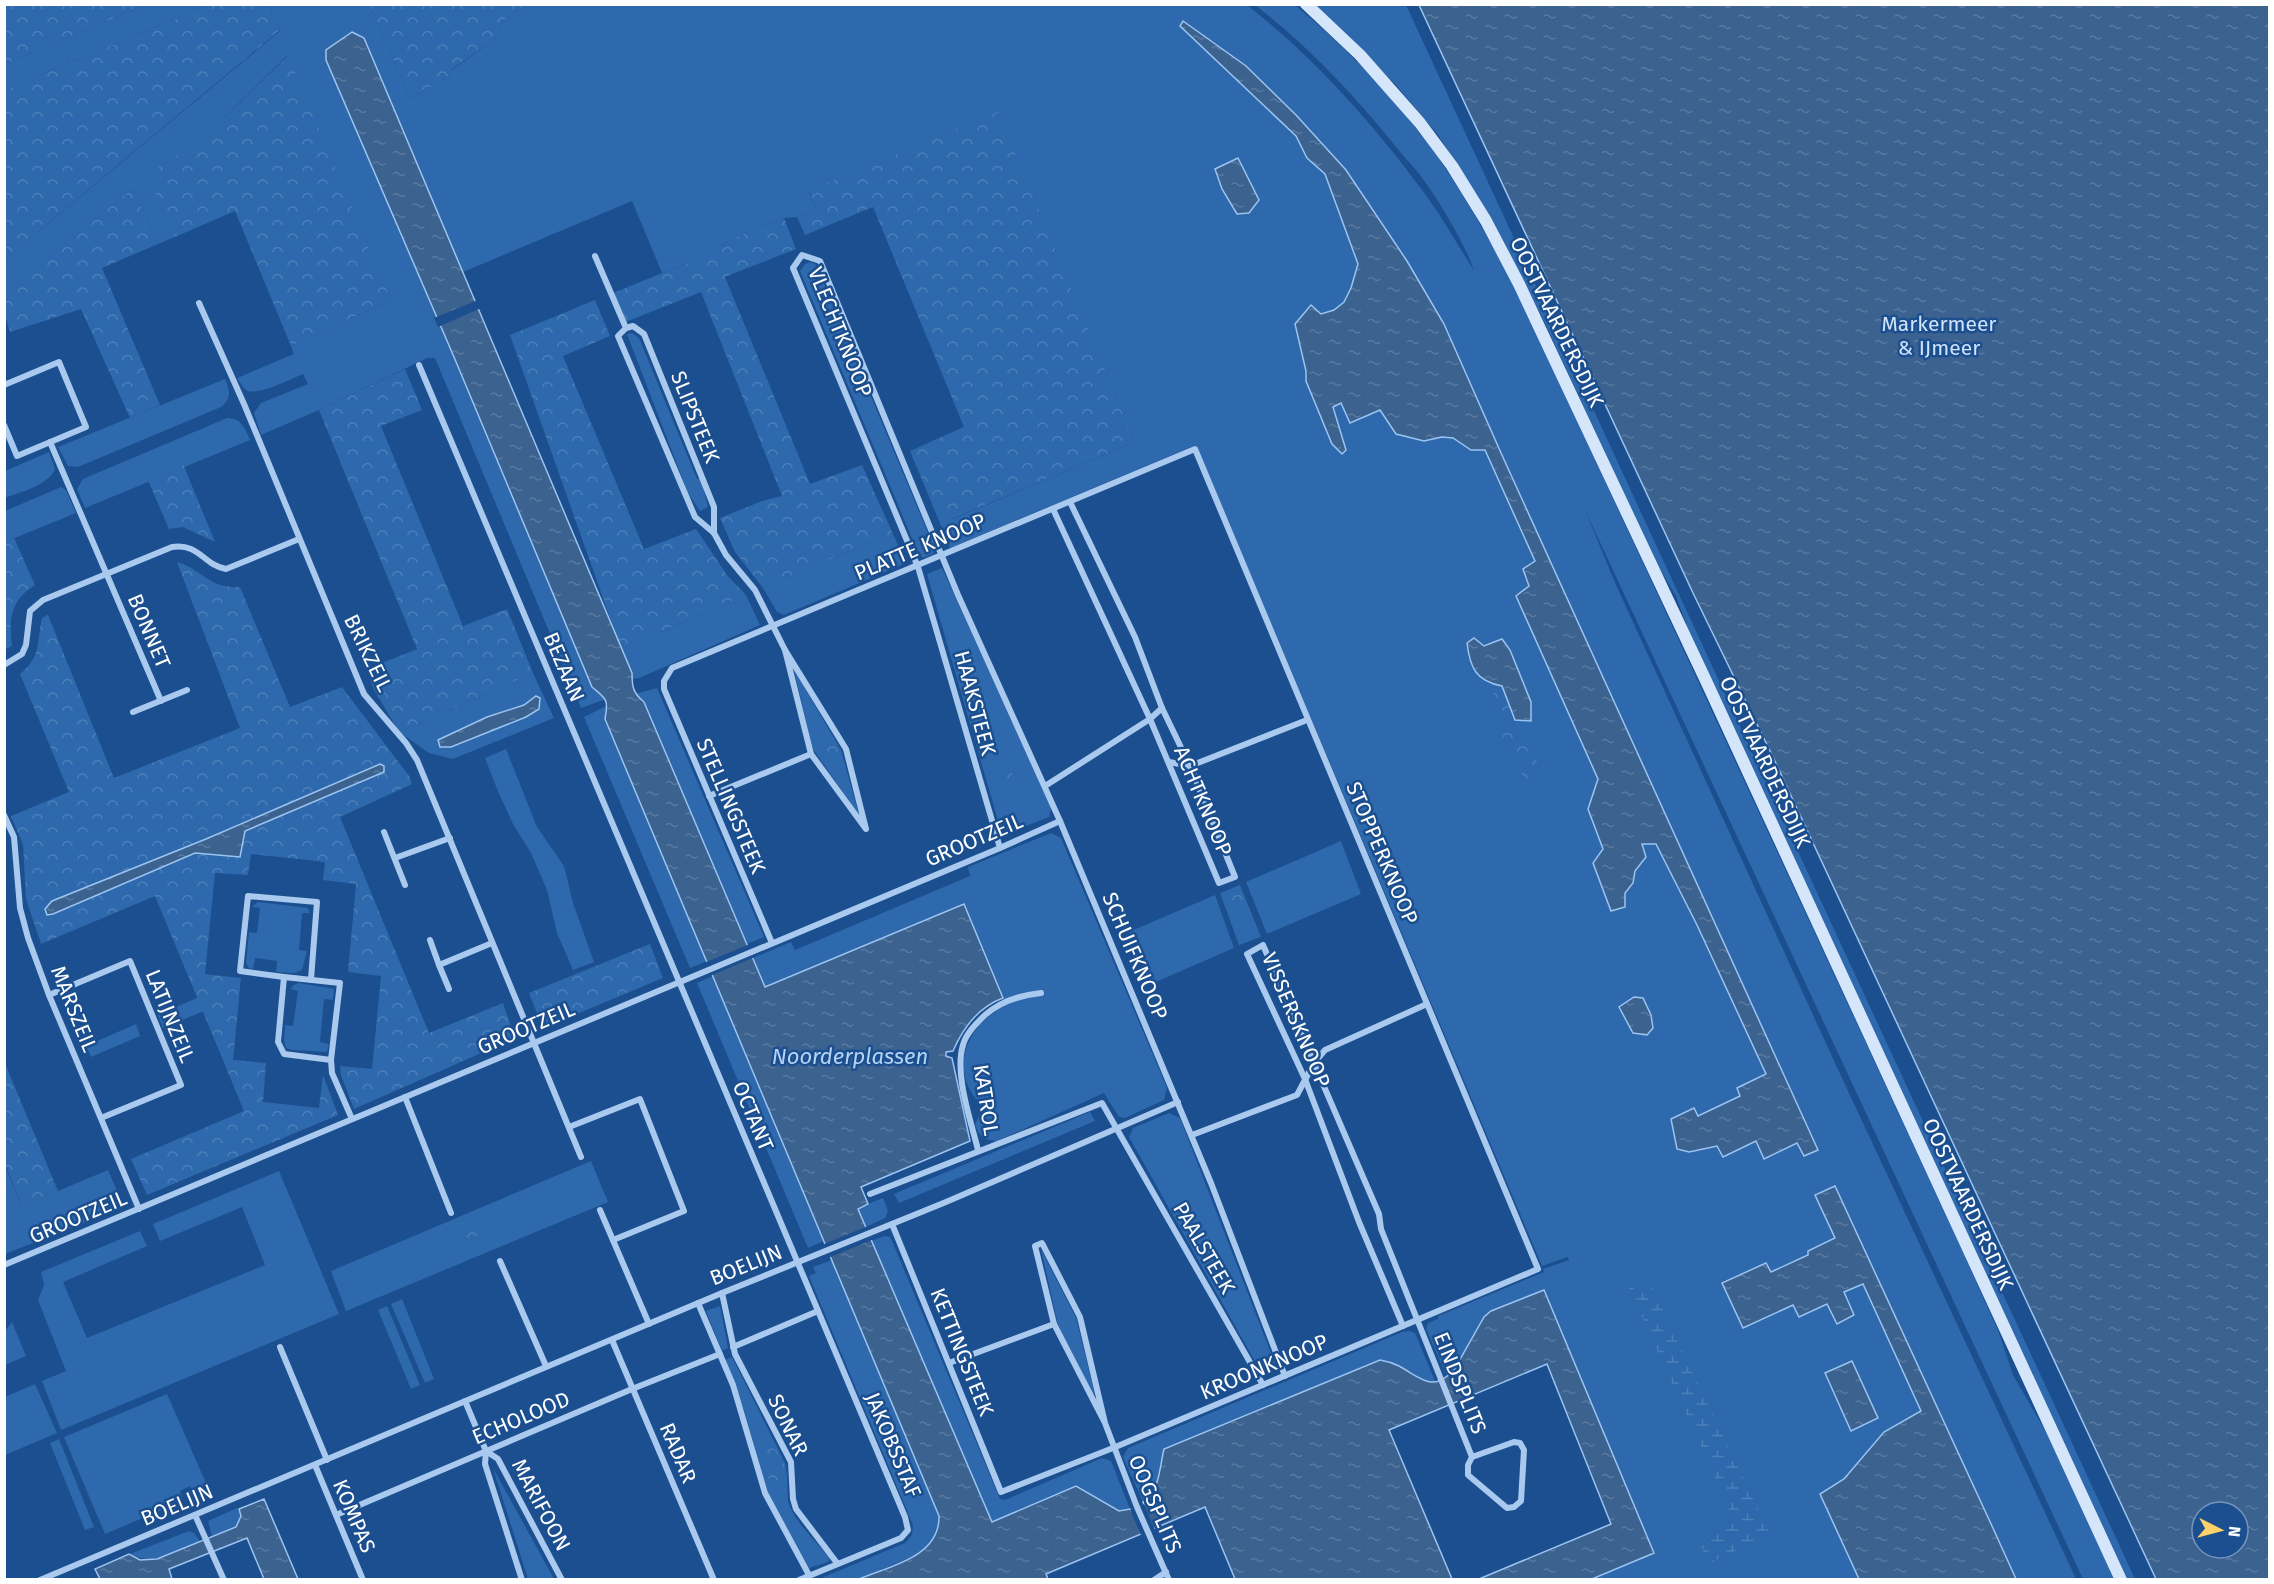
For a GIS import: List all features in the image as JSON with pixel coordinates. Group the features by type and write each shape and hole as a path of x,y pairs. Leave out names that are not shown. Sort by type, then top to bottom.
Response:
{"main road":[{"name":"OOSTVAARDERSDIJK","path":"1306,4 1360,55 1420,123 1452,166 1486,221 1519,284 1712,694 2121,1580"}],"street":[{"name":"VLECHTKNOOP","path":"918,567 794,268 802,255 820,261 942,555"},
{"name":"SLIPSTEEK","path":"595,256 626,328"},
{"name":"BRIKZEIL","path":"199,303 244,404 364,694 406,743 417,760 581,1157"},
{"name":"SLIPSTEEK","path":"714,533 714,507 644,334 633,327 626,328 618,336 694,517 714,533 726,555 755,590 785,650"},
{"path":"4,385 59,362 86,427 17,456 4,425"},
{"name":"BEZAAN","path":"419,365 679,982"},
{"name":"BONNET","path":"50,442 161,701"},
{"name":"PLATTE KNOOP","path":"664,681 672,668 1196,449"},
{"name":"STOPPERKNOOP","path":"1196,449 1307,720 1538,1269"},
{"name":"ACHTKNOOP","path":"1053,509 1150,719 1219,883 1235,877 1190,766 1162,708 1135,637 1070,502"},
{"name":"BONNET","path":"4,664 22,654 26,645 30,611 36,604 172,547 183,546 196,550 219,568 225,569 299,539"},
{"name":"SCHUIFKNOOP","path":"942,555 1045,786 1192,1135 1285,1376"},
{"name":"HAAKSTEEK","path":"918,567 1000,848"},
{"path":"785,650 846,749 866,830 811,754 785,650"},
{"name":"STELLINGSTEEK","path":"664,681 664,689 772,943"},
{"name":"BONNET","path":"133,712 187,690"},
{"path":"1045,786 1150,719 1162,708"},
{"path":"1169,762 1190,766 1307,720"},
{"path":"709,796 811,754"},
{"name":"MARSZEIL","path":"4,815 14,837 20,908 28,938 49,995 139,1209"},
{"name":"GROOTZEIL","path":"4,1265 1060,821"},
{"path":"384,832 405,885"},
{"path":"395,858 450,838"},
{"path":"311,979 317,902 248,896 240,971 340,983 331,1059 332,1073 352,1119"},
{"path":"430,940 449,989"},
{"path":"440,965 492,943"},
{"name":"VISSERSKNOOP","path":"1403,1326 1359,1222 1305,1079 1247,954 1263,945 1379,1214 1381,1229 1417,1321"},
{"name":"LATIJNZEIL","path":"49,995 130,961 181,1085 101,1118"},
{"path":"284,977 278,1042 284,1054 331,1059"},
{"name":"OCTANT","path":"679,982 798,1262"},
{"name":"KATROL","path":"978,1150 961,1074 963,1045 973,1026 995,1007 1026,994 1041,993"},
{"path":"1192,1135 1297,1095 1314,1063 1325,1050 1427,1004"},
{"path":"405,1097 451,1213"},
{"path":"569,1127 640,1099 663,1154 684,1211 613,1240"},
{"name":"BOELIJN","path":"40,1580 1178,1102"},
{"name":"KATROL","path":"870,1194 1102,1103 1115,1128"},
{"name":"PAALSTEEK","path":"1115,1128 1263,1385"},
{"path":"600,1210 649,1324"},
{"name":"KETTINGSTEEK","path":"892,1224 1001,1492"},
{"path":"1042,1243 1080,1317 1105,1423 1054,1324 1035,1246 1042,1243"},
{"path":"500,1261 546,1366"},
{"name":"JAKOBSSTAF","path":"798,1262 905,1517 908,1530 901,1538 799,1580"},
{"name":"KROONKNOOP","path":"1001,1492 1113,1448 1538,1269"},
{"name":"SONAR","path":"722,1293 733,1347 742,1370 791,1462 793,1499 796,1509 837,1563"},
{"name":"SONAR","path":"698,1303 733,1385 765,1492 809,1575"},
{"path":"733,1347 818,1311"},
{"name":"EINDSPLITS","path":"1417,1321 1472,1457 1467,1474 1507,1508 1514,1508 1521,1501 1524,1450 1520,1443 1514,1442 1472,1457"},
{"path":"949,1363 1054,1324"},
{"name":"RADAR","path":"612,1340 714,1580"},
{"path":"280,1347 327,1460"},
{"name":"ECHOLOOD","path":"336,1515 720,1354"},
{"name":"MARIFOON","path":"465,1401 486,1451 485,1464 522,1580"},
{"name":"OOGSPLITS","path":"1105,1423 1137,1507 1169,1580"},
{"name":"MARIFOON","path":"486,1451 498,1459 562,1580"},
{"name":"KOMPAS","path":"315,1465 363,1580"},
{"path":"195,1515 224,1580"},
{"name":"OOGSPLITS","path":"1154,1580 1166,1572"}],"green space":[{"path":"5,4 145,4 145,5 5,64"},
{"path":"268,4 370,5 410,99 448,76 453,69 494,40 505,19 526,5 1247,5 1322,72 1368,122 1430,201 1474,270 1450,221 1417,171 1330,72 1255,5 1295,5 1375,80 1411,121 1462,194 1513,283 1963,1252 1999,1333 2013,1375 2046,1432 2114,1579 2083,1579 1585,510 1616,585 1835,1063 2076,1579 2016,1579 1834,1186 1816,1195 1835,1238 1808,1251 1809,1254 1770,1272 1766,1263 1743,1328 1793,1305 1799,1317 1827,1304 1837,1323 1843,1292 1863,1283 1922,1411 1884,1432 1844,1479 1820,1494 1859,1579 1592,1579 1654,1553 1544,1290 1491,1311 1484,1317 1454,1370 1447,1377 1426,1329 1428,1323 1438,1319 1438,1316 1544,1272 1543,1269 1569,1260 1568,1257 1542,1266 1196,445 950,548 937,516 953,519 1135,442 998,113 809,192 816,209 797,217 784,218 739,236 662,273 632,201 463,272 364,38 326,61 454,357 592,687 606,699 581,708 435,358 427,358 261,435 254,413 261,403 308,384 303,374 274,386 251,392 245,389 237,378 294,354 291,346 391,300 287,56 204,137 148,175 175,237 158,244 133,188 5,294 5,259 280,31","holes":["1182,21 1246,66 1296,115 1346,170 1444,324 1817,1150 1804,1156 1798,1143 1756,1141 1723,1157 1717,1146 1689,1152 1694,1109 1698,1116 1741,1096 1737,1088 1766,1075 1697,925 1656,843 1642,844 1646,857 1635,871 1633,883 1625,893 1603,849 1588,809 1598,779 1516,596 1529,586 1525,577 1536,561 1485,450 1470,448 1450,437 1424,441 1380,410 1341,403 1333,407 1346,450 1306,382 1306,371 1295,324 1334,310 1344,302 1358,264 1325,174 1307,158 1296,136 1180,27","1735,1520 1708,1563 1701,1546"]},
{"path":"145,5 208,5 5,90 5,64"},
{"path":"208,5 268,5 280,30 5,259 5,90"},
{"path":"370,5 526,5 505,19 494,40 453,68 448,76 410,99"},
{"path":"1315,5 1406,5 2135,1579 2126,1579 1696,651 1676,596 1656,563 1542,317 1510,255 1438,135 1395,84"},
{"path":"288,56 391,300 291,346 235,211 175,237 147,175 204,137"},
{"path":"998,112 1135,442 952,519 937,516 910,451 964,427 873,207 805,235 797,217 816,209 809,191"},
{"path":"133,188 158,244 102,268 160,405 130,418 81,309 10,332 5,315 4,294"},
{"path":"784,218 796,249 725,277 810,484 862,465 894,536 866,544 763,588 735,552 720,518 762,501 782,496 701,292 623,323 611,294 689,262 739,236"},
{"path":"811,262 816,265 934,547 933,554 923,558 919,555 800,271 805,264"},
{"path":"595,300 610,336 563,356 644,549 696,529 727,575 746,595 621,649 510,335"},
{"path":"632,333 639,338 697,479 701,478 708,507 700,511 688,493 627,334"},
{"path":"405,369 422,410 381,426 463,626 507,609 533,673 399,732 373,688 367,669 417,649 319,410"},
{"path":"225,379 229,394 227,401 221,407 78,467 68,466 58,447"},
{"path":"227,418 239,422 250,440 85,508 77,489 83,479"},
{"path":"49,452 55,469 51,475 33,488 5,498 5,471"},
{"path":"183,464 215,542 183,527 169,529 147,478"},
{"path":"61,487 66,490 76,513 5,542 5,511"},
{"path":"894,536 905,560 904,564 784,615 777,612 763,588 866,544"},
{"path":"14,538 35,585 20,597 16,604 11,619 12,646 6,649 5,542"},
{"path":"177,562 219,584 240,587 290,707 342,687 409,776 412,784 340,817 429,1033 503,1003 515,1038 354,1109 341,1075 340,1066 372,1069 381,976 348,972 356,884 323,880 325,862 251,854 248,875 215,873 205,974 241,978 233,1060 266,1063 263,1102 319,1108 323,1075 338,1115 147,1195 131,1159 244,1111 155,896 41,944 26,899 23,845 11,816 69,792 20,674 35,655 42,618 48,615 114,778 240,728","holes":["380,764 383,772 245,831 203,853 195,853 53,914 52,901 206,839"]},
{"path":"942,568 1051,808 1049,817 1006,834 1001,831 927,574"},
{"path":"746,595 760,625 632,679 632,673 621,649"},
{"path":"794,670 841,750 859,815 813,749"},
{"path":"533,673 554,718 453,759 429,753 399,732"},
{"path":"1502,685 1515,721 1523,728 1543,776 1540,783 1532,785 1524,780 1512,746 1503,737 1490,696"},
{"path":"657,688 764,937 747,944 645,702 635,694"},
{"path":"608,705 605,719 707,961 690,968 584,717"},
{"path":"832,735 843,759 835,764 821,742"},
{"path":"506,749 537,827 564,866 573,903 594,962 573,970 557,933 547,890 531,853 513,824 485,758"},
{"path":"1009,768 1020,788 1006,796 995,776"},
{"path":"1051,833 1061,838 1167,1088 1164,1100 1125,1118 1119,1117 1104,1093 997,1141 985,1139 980,1135 975,1124 979,1116 986,1113 983,1101 976,1099 968,1086 964,1072 964,1059 973,1034 993,1013 1005,1006 964,904 765,988 753,958 791,942 795,950 970,876 968,867"},
{"path":"1341,841 1361,894 1267,934 1246,882"},
{"path":"1240,885 1261,937 1239,945 1220,893"},
{"path":"1242,893 1248,910 1232,916 1226,899"},
{"path":"1215,895 1234,948 1151,984 1129,932"},
{"path":"258,902 308,908 310,913 302,913 299,950 307,951 302,970 294,973 276,972 277,961 255,958 253,969 249,968 246,963 249,932 257,933 260,908 252,907"},
{"path":"650,944 663,978 543,1028 529,993"},
{"path":"713,976 824,1241 808,1248 697,983"},
{"path":"299,983 334,989 333,1000 324,999 320,1042 329,1044 327,1052 286,1048 285,1025 293,1026 298,991 290,989"},
{"path":"199,997 204,1011 163,1028 158,1015"},
{"path":"136,1024 140,1036 91,1057 86,1046"},
{"path":"4,1061 58,1191 22,1206 5,1164"},
{"path":"1090,1112 1095,1121 899,1203 894,1194"},
{"path":"1169,1113 1180,1118 1276,1366 1261,1372 1129,1137 1133,1128"},
{"path":"591,1161 608,1202 346,1311 331,1271"},
{"path":"4,1164 22,1206 108,1170 124,1207 5,1254"},
{"path":"279,1171 339,1314 61,1430 42,1381 66,1371 38,1300 44,1285 41,1272 140,1231 147,1246 63,1282 87,1338 265,1265 242,1207 160,1241 153,1224"},
{"path":"883,1198 888,1211 885,1218 866,1227 858,1208"},
{"path":"479,1216 485,1233 465,1241 458,1225"},
{"path":"885,1236 890,1237 892,1241 1000,1499 1005,1500 1102,1458 1111,1461 1130,1509 1119,1511 1075,1486 992,1522 871,1241"},
{"path":"1041,1249 1076,1318 1095,1394 1092,1395 1059,1329"},
{"path":"832,1260 939,1516 936,1538 923,1552 859,1579 819,1579 905,1543 912,1535 913,1525 809,1276 816,1273 813,1267"},
{"path":"1648,1279 1770,1534 1708,1564 1701,1546 1734,1520 1629,1288"},
{"path":"402,1299 434,1379 425,1383 391,1304"},
{"path":"387,1306 420,1385 411,1389 378,1310"},
{"path":"720,1306 728,1348 722,1351 706,1311"},
{"path":"12,1322 26,1356 5,1365 5,1331"},
{"path":"1402,1332 1415,1333 1435,1381 1427,1383 1396,1364 1164,1449 1156,1486 1143,1502 1123,1457 1128,1448"},
{"path":"732,1357 785,1463 790,1507 830,1558 828,1562 809,1568 768,1492 744,1410 725,1360"},
{"path":"35,1384 57,1433 5,1455 5,1397"},
{"path":"167,1394 209,1490 195,1497 190,1486 180,1491 183,1501 105,1534 64,1437"},
{"path":"59,1439 94,1527 85,1530 50,1443"},
{"path":"771,1447 780,1455 785,1465 787,1489 783,1491 772,1484 767,1474 766,1456 767,1450"},
{"path":"493,1468 554,1579 528,1579"},
{"path":"237,1508 241,1515 236,1527 212,1536 208,1521"},
{"path":"189,1531 194,1533 200,1541 174,1553 147,1559 130,1554"}],"water":[{"name":"Markermeer & IJmeer","path":"1419,5 2269,5 2269,1579 2156,1579 1773,757 1693,593"},
{"path":"1183,21 1246,66 1296,115 1346,170 1407,261 1444,324 1818,1150 1804,1156 1797,1143 1764,1159 1756,1141 1723,1157 1717,1146 1689,1152 1677,1149 1671,1119 1694,1108 1698,1116 1740,1096 1737,1088 1766,1074 1697,925 1656,844 1642,844 1646,857 1635,871 1633,883 1625,893 1625,907 1611,911 1593,863 1603,849 1588,809 1598,779 1516,596 1529,586 1523,569 1535,561 1485,450 1471,450 1453,438 1442,437 1424,441 1396,434 1380,410 1350,423 1341,403 1333,407 1346,450 1342,454 1332,444 1306,381 1306,371 1295,324 1311,305 1321,314 1334,310 1344,302 1358,264 1325,174 1307,158 1296,136 1180,26"},
{"name":"Noorderplassen","path":"352,32 364,38 632,673 634,689 637,696 644,702 765,987 964,904 1003,998 986,1007 972,1019 953,1051 946,1052 946,1056 952,1058 970,1141 861,1187 868,1204 858,1209 992,1522 1076,1486 1119,1511 1130,1509 1131,1511 1144,1505 1143,1502 1156,1486 1164,1449 1380,1360 1397,1365 1420,1379 1439,1381 1454,1370 1484,1317 1491,1311 1544,1290 1654,1553 1592,1579 1479,1579 1611,1524 1547,1364 1389,1430 1452,1579 1235,1579 1205,1507 1046,1574 1048,1579 859,1579 898,1564 922,1551 937,1530 939,1516 605,719 607,707 605,700 592,687 454,357 326,60 326,50"},
{"path":"1238,158 1259,200 1249,213 1237,214 1222,189 1215,169"},
{"path":"1474,638 1484,646 1502,639 1510,650 1531,702 1531,721 1515,720 1502,686 1486,681 1476,672 1470,660 1467,643"},
{"path":"536,696 540,698 539,709 526,717 451,747 440,747 438,740 487,717 524,705"},
{"path":"380,764 384,766 384,772 245,831 240,857 195,853 47,915 45,909 52,901 206,839"},
{"path":"1634,997 1643,998 1651,1015 1653,1028 1647,1035 1633,1033 1619,1007"},
{"path":"1835,1186 2016,1579 1859,1579 1820,1494 1844,1479 1884,1432 1921,1411 1863,1284 1844,1292 1854,1315 1837,1324 1827,1304 1799,1317 1793,1305 1743,1328 1722,1283 1766,1263 1771,1272 1808,1255 1808,1251 1835,1238 1815,1195"},
{"path":"1852,1361 1878,1418 1851,1431 1825,1373"},
{"path":"264,1499 298,1579 264,1579 247,1538 169,1569 172,1579 100,1579 95,1569 129,1554 140,1560 157,1559 236,1527 241,1516 239,1509"}],"pier":[{"path":"478,300 481,308 438,327 434,318"},
{"path":"750,944 755,957 710,976 704,963"},
{"path":"868,1226 874,1239 828,1258 822,1245"},
{"path":"1144,1504 1155,1530 1141,1535 1130,1510"}]}
